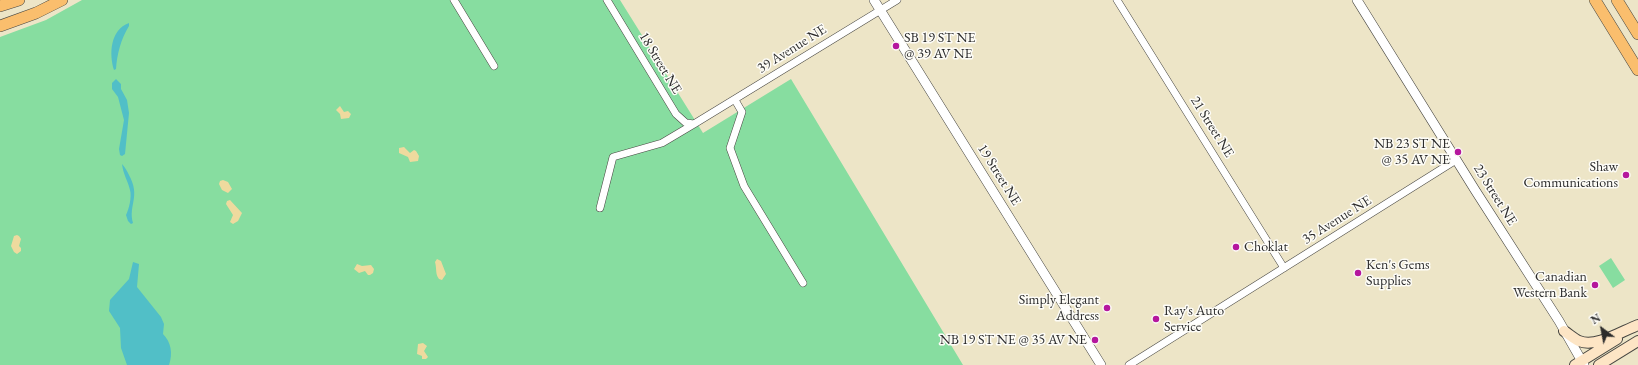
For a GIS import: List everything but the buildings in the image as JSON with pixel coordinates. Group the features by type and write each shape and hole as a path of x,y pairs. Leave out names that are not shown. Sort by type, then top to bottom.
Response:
{"main road":[{"path":"0,6 19,0"},
{"path":"0,26 36,13 62,0"},
{"path":"1595,0 1638,70"},
{"path":"1617,0 1638,34"},
{"path":"1564,331 1578,341 1593,342 1607,339 1638,326"},
{"path":"1580,364 1638,326"},
{"path":"1599,365 1638,341"}],"street":[{"path":"454,0 494,66"},
{"name":"18 Street NE","path":"607,0 679,119 686,123 698,122"},
{"name":"19 Street NE","path":"874,0 1101,365"},
{"name":"39 Avenue NE","path":"600,208 613,157 662,143 735,100 897,0"},
{"name":"21 Street NE","path":"1117,0 1284,268"},
{"name":"23 Street NE","path":"1357,0 1564,331 1580,364"},
{"path":"735,100 742,112 730,148 744,186 803,283"},
{"name":"35 Avenue NE","path":"1129,365 1456,160"}],"green space":[{"path":"82,0 620,0 703,133 791,79 963,365 0,365 0,37 46,20"},
{"path":"1611,258 1625,280 1613,288 1599,266"}],"sand":[{"path":"340,106 344,112 348,111 351,114 349,118 341,119 340,114 336,110"},
{"path":"404,147 410,153 414,150 416,151 419,156 418,161 410,162 408,157 399,153 399,148"},
{"path":"223,180 228,182 232,189 228,193 222,190 219,184 220,181"},
{"path":"230,200 242,213 238,221 233,224 230,222 233,215 226,204 227,201"},
{"path":"17,235 21,239 19,246 21,251 17,254 11,246 14,236"},
{"path":"437,259 441,261 446,274 442,280 439,279 437,273 435,262"},
{"path":"357,264 362,266 371,265 374,269 373,273 368,275 365,271 359,273 354,269"},
{"path":"423,343 427,346 424,351 428,357 426,359 422,359 422,356 417,354 418,344"}],"water":[{"path":"129,23 120,47 116,69 114,70 112,64 112,43 118,31"},
{"path":"116,79 121,84 121,89 127,100 129,113 125,154 122,156 120,155 119,149 124,120 118,97 112,89 112,83"},
{"path":"122,164 129,175 134,189 132,211 133,223 131,224 126,215 130,203 131,193"},
{"path":"133,262 139,264 137,287 161,317 164,324 163,334 168,341 171,356 169,365 127,365 121,348 120,328 109,311 110,300 129,279"}],"place":[{"name":"SB 19 ST NE @ 39 AV NE","path":"896,46"},
{"name":"NB 23 ST NE @ 35 AV NE","path":"1458,152"},
{"name":"Shaw Communications","path":"1626,175"},
{"name":"Choklat","path":"1236,247"},
{"name":"Ken's Gems Supplies","path":"1358,273"},
{"name":"Canadian Western Bank","path":"1595,285"},
{"name":"Simply Elegant Address","path":"1107,308"},
{"name":"Ray's Auto Service","path":"1156,319"},
{"name":"NB 19 ST NE @ 35 AV NE","path":"1095,340"}]}
